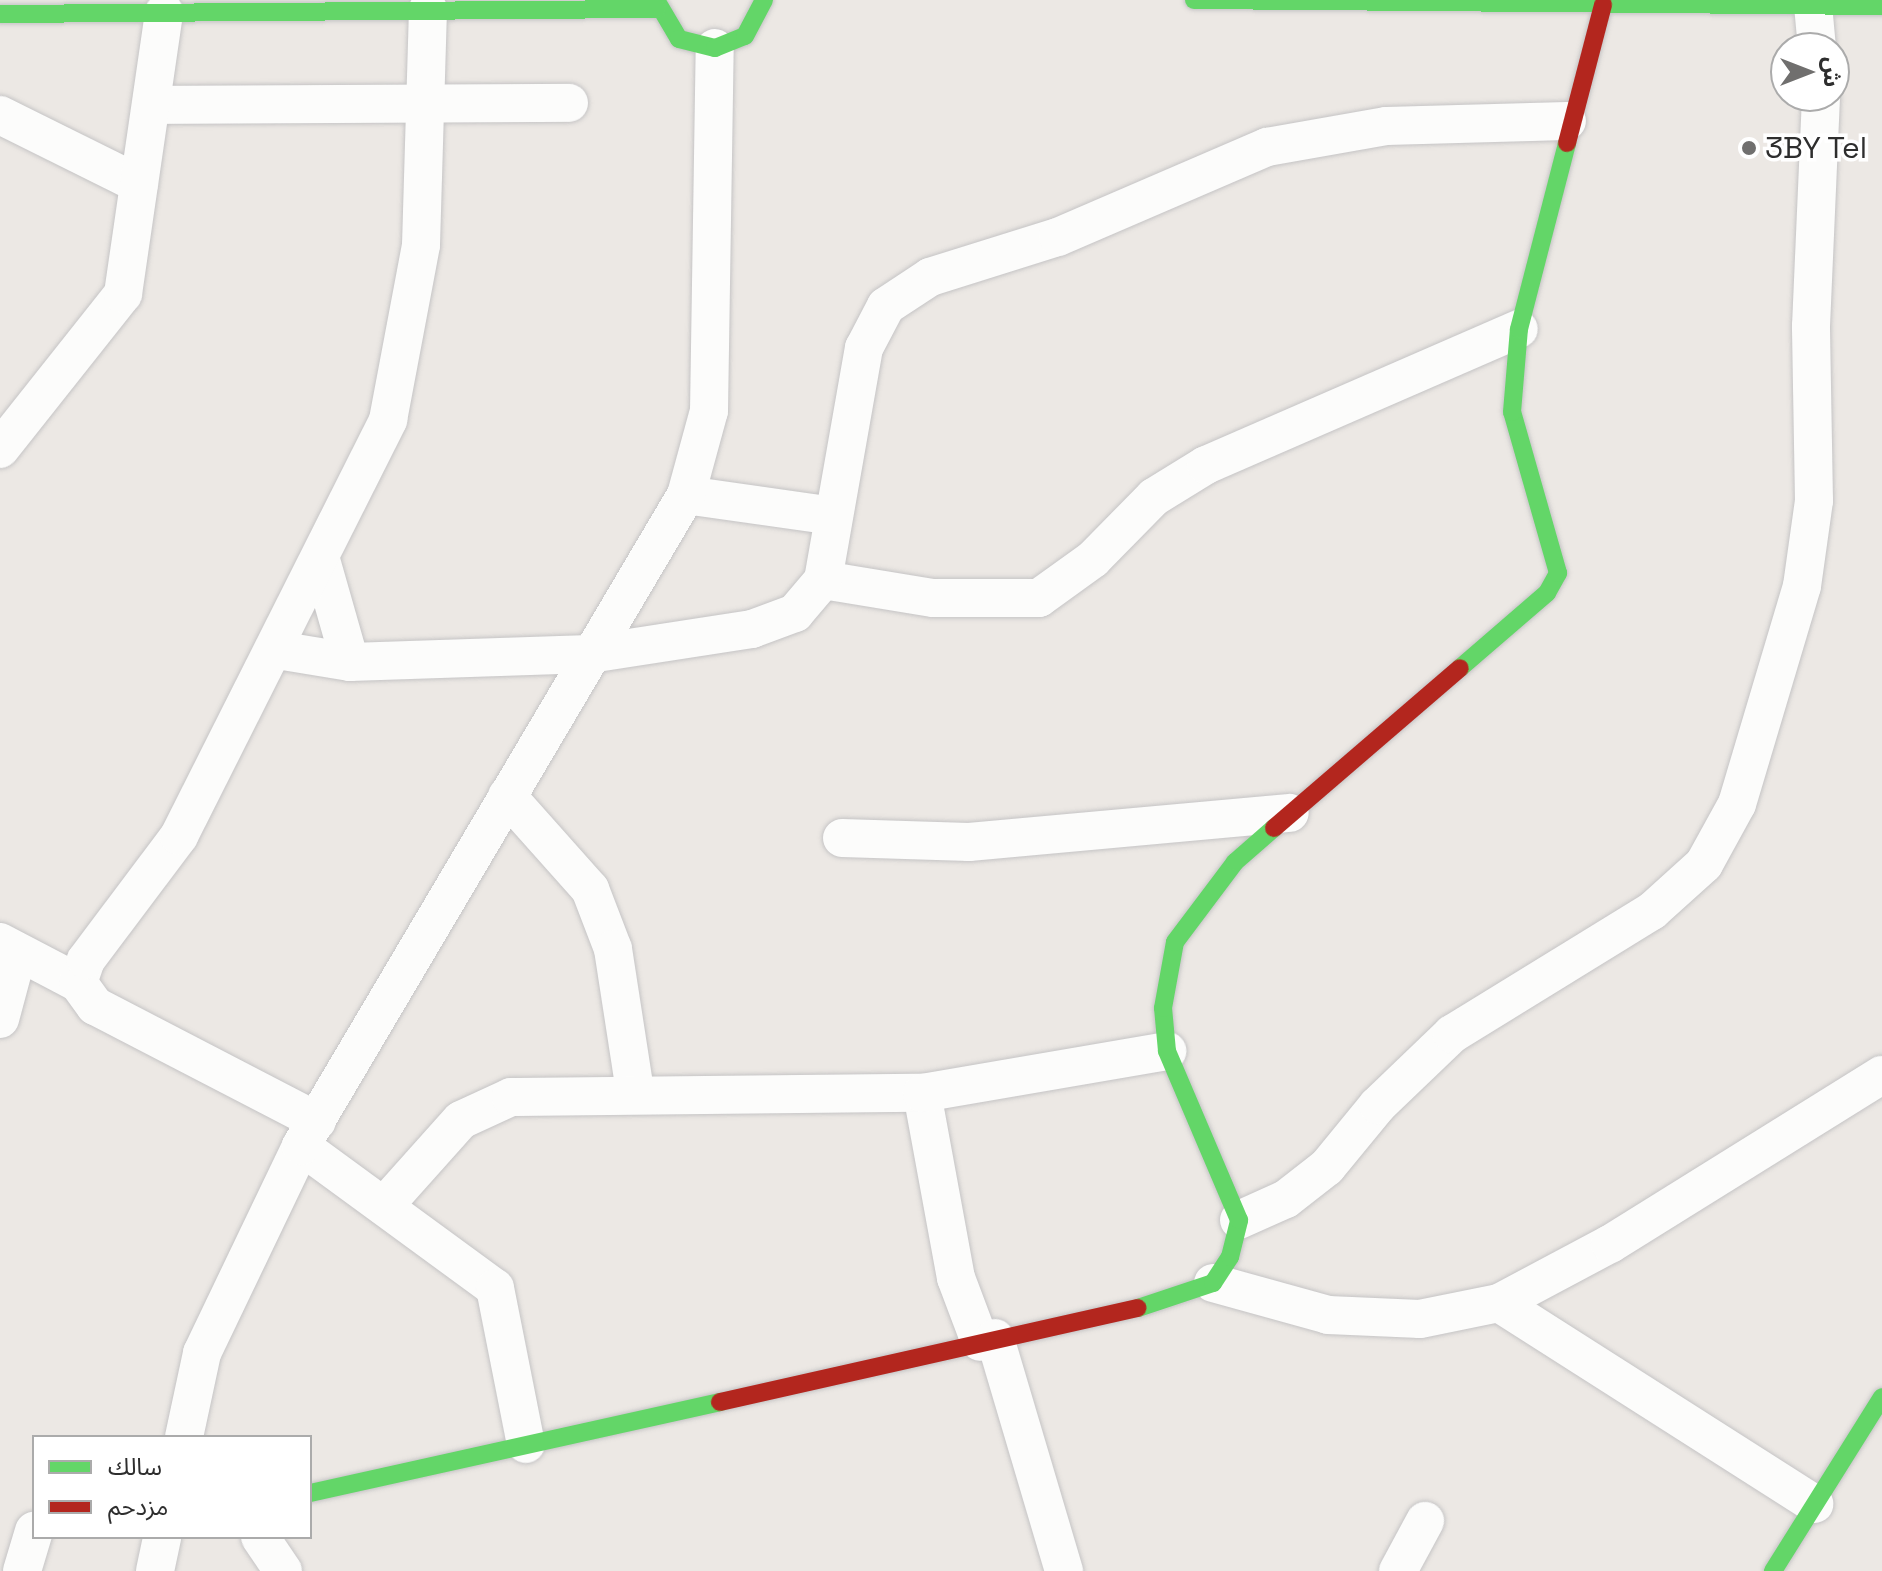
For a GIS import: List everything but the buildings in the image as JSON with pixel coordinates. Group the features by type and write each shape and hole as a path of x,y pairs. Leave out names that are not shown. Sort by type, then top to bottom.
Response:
{"street":[{"path":"0,14 164,12 260,5 428,9 656,4 679,39 715,48 745,36 764,0"},
{"path":"1194,0 1882,6"},
{"path":"312,1493 1162,1303 1213,1283 1230,1257 1239,1220 1167,1051 1163,1008 1175,942 1235,862 1547,593 1558,573 1556,546 1512,412 1519,329 1567,121 1603,5"},
{"path":"1813,5 1816,32"},
{"path":"78,983 86,960 179,836 277,650 388,420 421,245 428,9"},
{"path":"0,449 123,294 139,184 155,105 164,12"},
{"path":"184,1435 202,1353 309,1134 686,495 709,411 715,48"},
{"path":"155,105 569,103"},
{"path":"1239,1220 1286,1199 1327,1167 1378,1105 1452,1034 1652,911 1704,864 1737,804 1802,586 1814,501 1811,326 1820,112"},
{"path":"0,115 139,184"},
{"path":"277,650 350,662 590,654 752,629 795,613 823,580 864,348 886,306 930,277 1058,237 1267,147 1386,126 1567,121"},
{"path":"823,580 933,598 1039,598 1093,559 1154,497 1206,465 1519,329"},
{"path":"686,495 833,516"},
{"path":"321,560 350,662"},
{"path":"507,796 590,889 613,949 635,1091"},
{"path":"842,838 969,842 1290,813"},
{"path":"0,1019 9,947 78,983 95,1006 309,1134 384,1206 495,1288 526,1444"},
{"path":"384,1206 461,1120 511,1097 635,1091 784,1099 922,1093 1167,1051"},
{"path":"1213,1283 1328,1315 1420,1319 1499,1303 1610,1244 1882,1075"},
{"path":"922,1093 956,1278 987,1340 1064,1571"},
{"path":"1499,1303 1814,1504"},
{"path":"1773,1571 1882,1397"},
{"path":"1398,1571 1425,1521"},
{"path":"22,1571 32,1538"},
{"path":"155,1571 162,1539"},
{"path":"261,1539 283,1571"}],"traffic: fast":[{"path":"656,0 679,39 715,48 745,36 764,0"},
{"path":"1194,0 1882,6"},
{"path":"0,14 657,9"},
{"path":"1460,668 1547,593 1558,573 1512,412 1519,329 1567,143"},
{"path":"1138,1308 1213,1283 1230,1257 1239,1220 1167,1051 1163,1008 1175,942 1235,862 1274,828"},
{"path":"1773,1571 1882,1397"},
{"path":"312,1493 720,1402"}],"traffic: jam":[{"path":"1567,143 1603,5"},
{"path":"1274,828 1460,668"},
{"path":"720,1402 1138,1308"}],"place":[{"name":"3BY Tel","path":"1749,148"}]}
